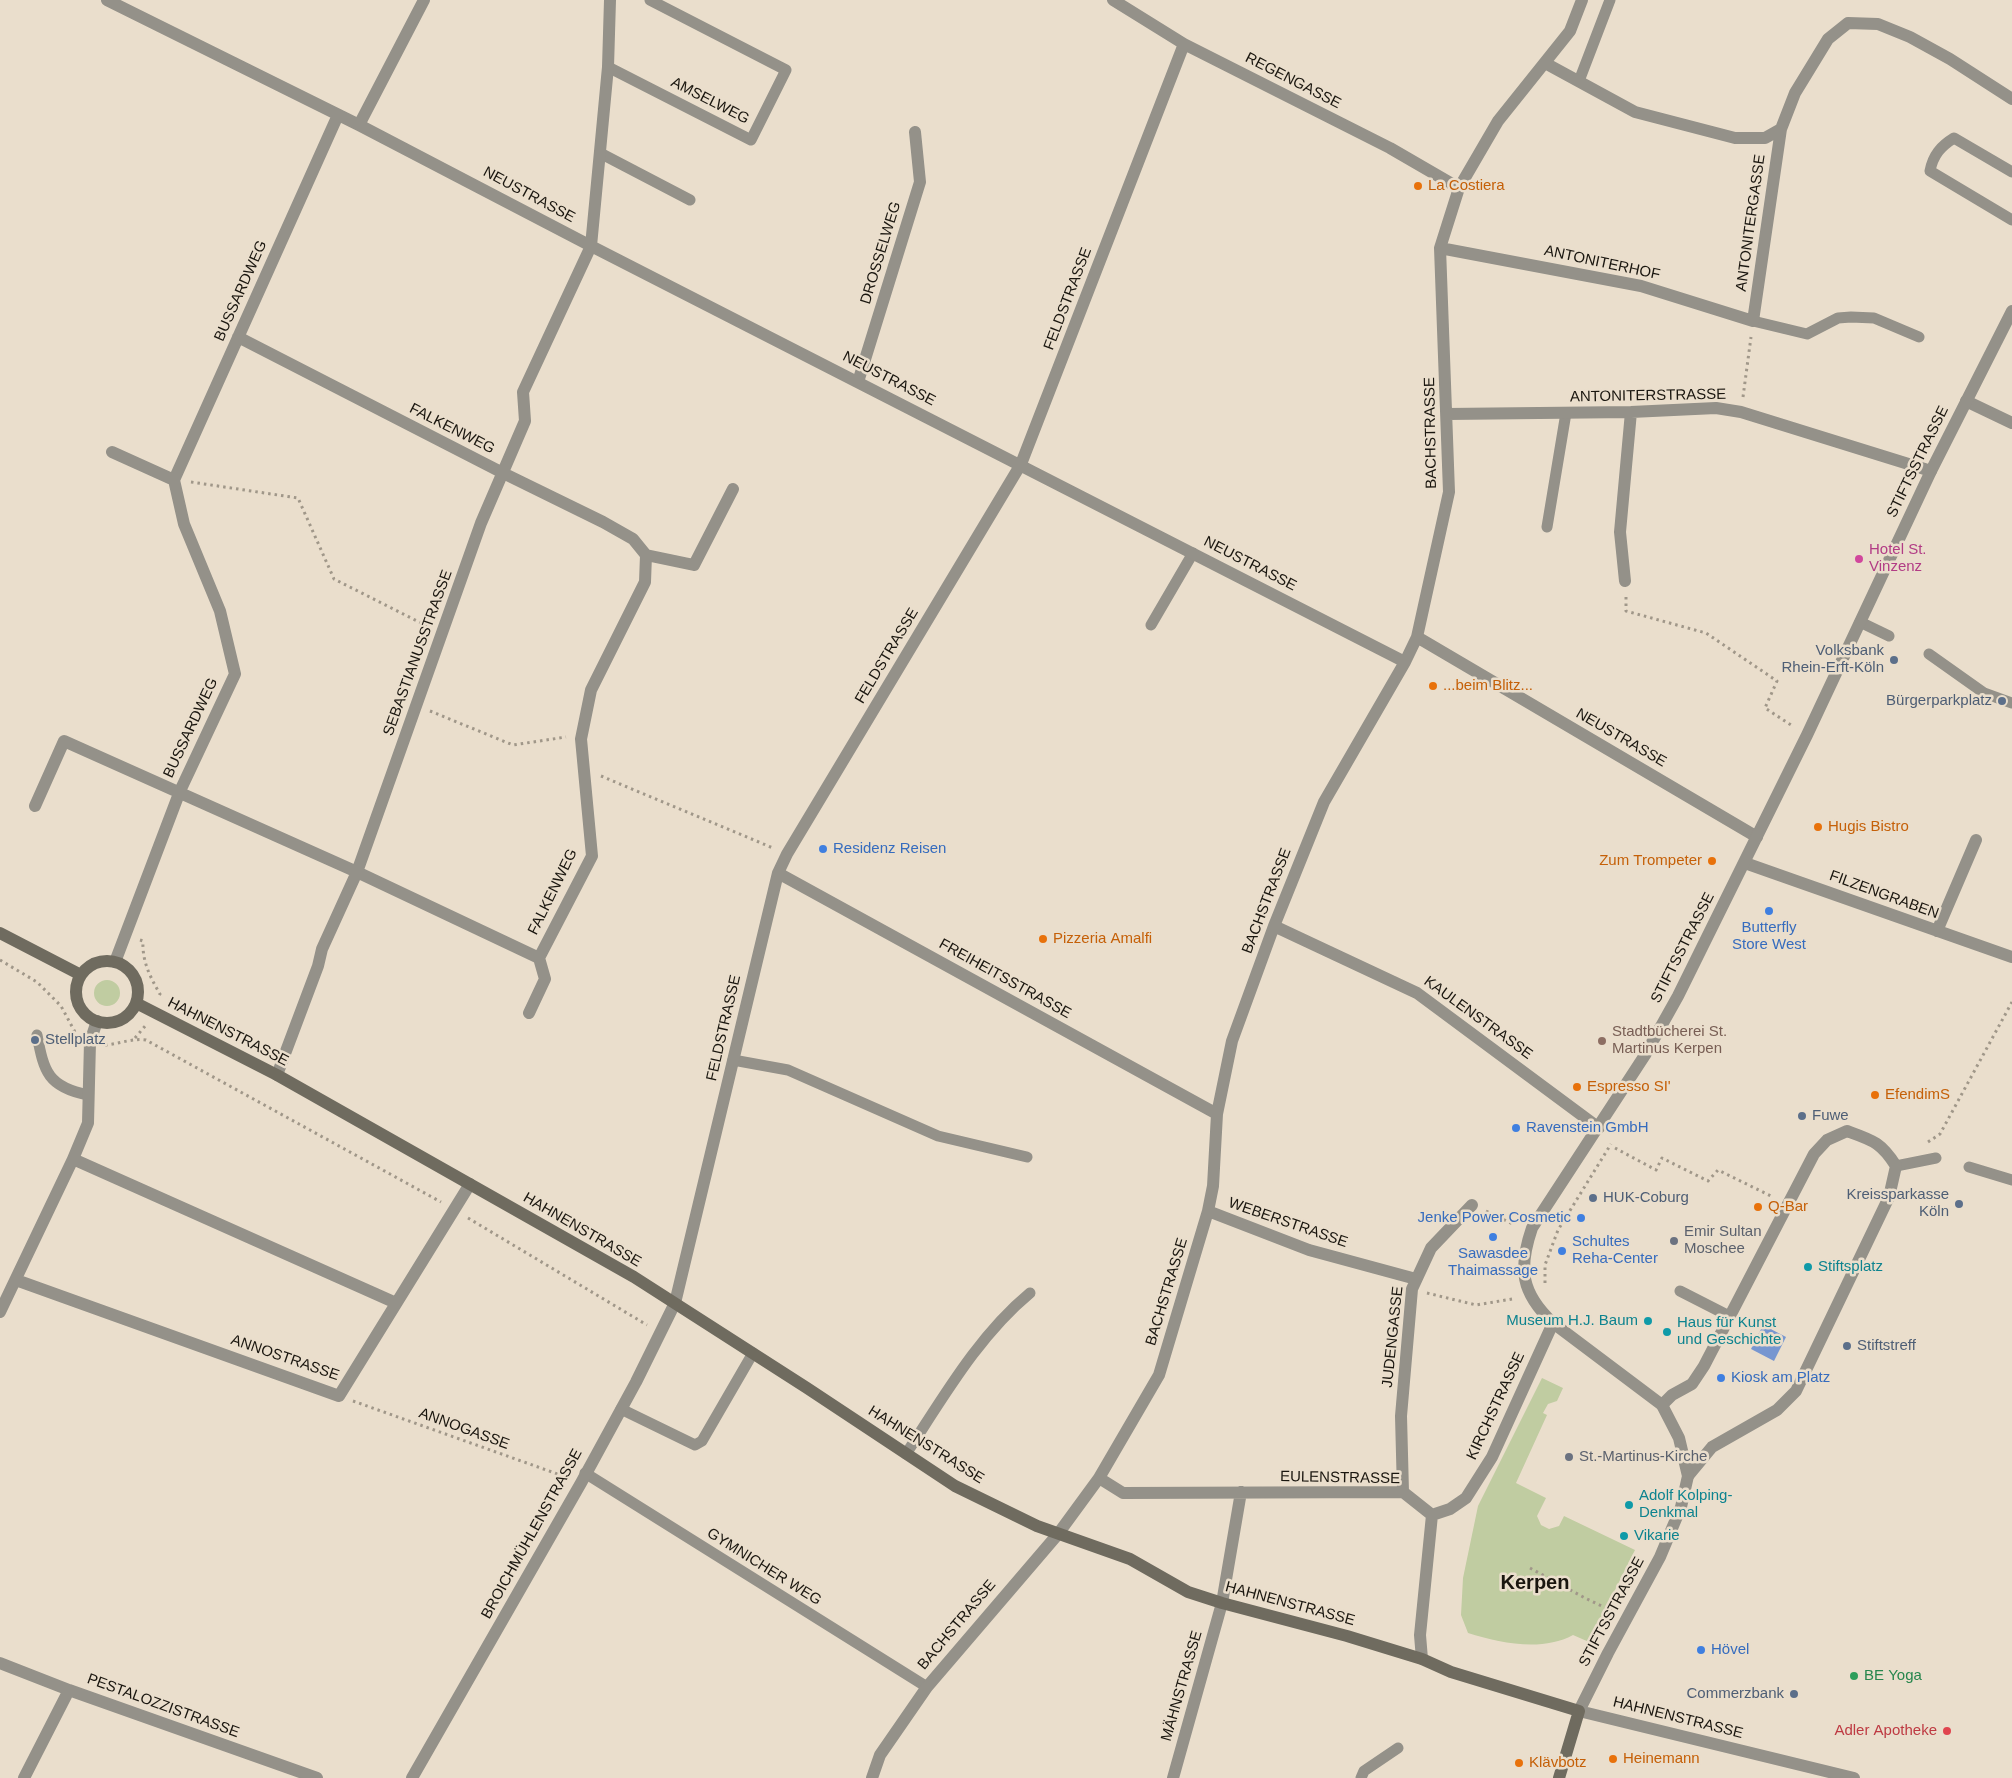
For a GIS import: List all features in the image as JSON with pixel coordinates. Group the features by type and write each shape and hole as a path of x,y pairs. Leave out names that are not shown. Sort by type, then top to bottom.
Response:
{"main road":[{"path":"0,933 81,974"},
{"path":"96,962 115,962 124,966 132,973 138,993 136,1003 130,1013 120,1020 109,1023 97,1021 87,1016 80,1007 76,996 76,985 87,967 96,962"},
{"name":"HAHNENSTRASSE","path":"136,1003 277,1075 634,1277 955,1486 1036,1526 1130,1559 1188,1592 1222,1603 1347,1636 1422,1659 1451,1672 1579,1711"},
{"path":"1559,1778 1579,1711"}],"street":[{"name":"NEUSTRASSE","path":"107,0 359,125 591,246 1021,464 1405,662"},
{"path":"359,125 424,0"},
{"path":"591,246 608,67 610,0"},
{"name":"BACHSTRASSE","path":"872,1778 880,1755 927,1687 1058,1534 1099,1478 1159,1375 1208,1212 1212,1186 1217,1114 1232,1041 1274,926 1324,802 1405,662 1416,637 1449,492 1440,248 1460,188 1498,121 1570,31 1582,0"},
{"name":"REGENGASSE","path":"1117,1 1184,44 1390,148 1460,188"},
{"name":"ANTONITERGASSE","path":"1753,321 1781,129 1795,94 1828,38 1848,23 1878,24 1910,37 1950,58 2012,99"},
{"name":"FELDSTRASSE","path":"676,1303 778,874 787,854 1021,464 1184,44"},
{"path":"1545,63 1635,112 1735,138 1765,138 1781,129"},
{"name":"BUSSARDWEG","path":"115,962 180,791 235,674 220,611 184,524 174,480 338,115"},
{"name":"DROSSELWEG","path":"858,382 920,182 915,132"},
{"name":"SEBASTIANUSSTRASSE","path":"277,1075 318,966 322,949 357,872 481,523 525,421 523,392 591,246"},
{"name":"ANTONITERHOF","path":"1440,248 1641,286 1753,321"},
{"name":"STIFTSSTRASSE","path":"1579,1711 1660,1557 1681,1507 1688,1476 1679,1438 1662,1405 1553,1322 1534,1303 1529,1293 1523,1262 1525,1248 1532,1228 1645,1055 1678,996 1807,735 1966,401 2012,311"},
{"name":"FALKENWEG","path":"238,337 633,539 646,555 645,582 591,690 582,739 592,856 539,958 545,980 529,1013"},
{"path":"1966,401 2012,423"},
{"name":"ANTONITERSTRASSE","path":"1447,414 1631,412 1716,408 1741,412 1932,471"},
{"path":"1625,581 1620,532 1631,412"},
{"path":"112,452 174,480"},
{"path":"646,555 694,565 733,489"},
{"name":"NEUSTRASSE","path":"1416,637 1757,837"},
{"name":"BUSSARDWEG","path":"35,806 64,741 180,791"},
{"name":"FALKENWEG","path":"180,791 539,958"},
{"path":"1937,931 1976,840"},
{"name":"FILZENGRABEN","path":"1745,862 2012,958"},
{"name":"FREIHEITSSTRASSE","path":"778,874 1217,1114"},
{"name":"KAULENSTRASSE","path":"1274,926 1417,993 1599,1128"},
{"path":"0,1312 74,1159 88,1123 90,1042 97,1021"},
{"path":"1662,1405 1672,1395 1692,1384 1704,1366 1814,1154 1828,1140 1847,1131 1872,1140 1886,1151 1896,1166 1889,1197 1796,1391 1777,1410 1712,1447 1688,1476"},
{"path":"74,1159 396,1303"},
{"name":"ANNOSTRASSE","path":"16,1280 339,1396 470,1184"},
{"name":"JUDENGASSE","path":"1403,1492 1401,1416 1414,1284 1431,1248 1472,1205"},
{"name":"WEBERSTRASSE","path":"1208,1212 1309,1250 1414,1284"},
{"name":"BROICHMÜHLENSTRASSE","path":"412,1778 583,1478 676,1303"},
{"name":"KIRCHSTRASSE","path":"1432,1515 1450,1509 1466,1498 1482,1474 1492,1457 1553,1322"},
{"name":"EULENSTRASSE","path":"1099,1478 1123,1493 1403,1492 1432,1515"},
{"path":"1222,1603 1240,1492"},
{"path":"1422,1659 1420,1635 1432,1515"},
{"name":"MÄHNSTRASSE","path":"1173,1778 1222,1603"},
{"name":"PESTALOZZISTRASSE","path":"0,1664 316,1778"},
{"path":"24,1778 69,1690"},
{"name":"HAHNENSTRASSE","path":"1579,1711 1854,1778"}],"lane":[{"name":"AMSELWEG","path":"608,67 750,140 786,70 650,0"},
{"path":"1579,81 1610,0"},
{"path":"2012,172 1954,138 1943,145 1932,161 1930,171 2012,220"},
{"path":"600,153 690,200"},
{"path":"1753,321 1807,334 1838,318 1874,318 1919,337"},
{"path":"1547,526 1566,413"},
{"path":"1151,625 1193,553"},
{"path":"1860,622 1889,636"},
{"path":"1928,654 1984,693 2012,703"},
{"path":"37,1034 42,1060 49,1074 59,1085 70,1091 88,1095"},
{"path":"734,1060 788,1070 938,1136 1027,1157"},
{"path":"1896,1166 1936,1158"},
{"path":"1969,1167 2012,1180"},
{"path":"1680,1291 1729,1316"},
{"path":"906,1454 957,1376 1009,1310 1030,1293"},
{"path":"621,1409 695,1445 702,1441 753,1353"},
{"name":"GYMNICHER WEG","path":"583,1478 927,1687"},
{"path":"1361,1778 1364,1771 1398,1748"}],"path":[{"path":"1741,412 1753,321"},
{"path":"174,480 254,490 298,498 334,579 441,633"},
{"path":"1625,581 1626,611 1706,633 1777,681 1765,708 1807,735"},
{"path":"416,705 513,745 572,736 582,739"},
{"path":"584,769 787,854"},
{"path":"0,960 37,982 61,1006 77,1036 90,1042 106,1045 122,1044 135,1038 146,1040 454,1210 660,1333"},
{"path":"1925,1145 1940,1134 2012,1002"},
{"path":"1545,1286 1545,1265 1558,1230 1611,1144"},
{"path":"1614,1148 1656,1170 1662,1158 1708,1181 1718,1170 1789,1205"},
{"path":"1472,1205 1515,1224"},
{"path":"1414,1284 1476,1305 1512,1299"},
{"name":"ANNOGASSE","path":"339,1396 583,1478"},
{"path":"1530,1568 1585,1598 1627,1617"}],"green space":[{"path":"107,980 117,983 120,993 117,1003 107,1006 97,1003 94,993 97,983"},
{"path":"1542,1378 1563,1388 1557,1401 1548,1404 1543,1413 1547,1415 1516,1483 1546,1498 1537,1516 1541,1525 1549,1529 1559,1526 1564,1516 1635,1550 1589,1642 1573,1635 1548,1643 1507,1643 1468,1633 1461,1615 1463,1578 1478,1506"}],"water":[{"path":"1763,1325 1786,1337 1774,1361 1751,1349"}],"place":[{"name":"La Costiera","path":"1418,186"},
{"name":"Hotel St. Vinzenz","path":"1859,559"},
{"name":"Volksbank Rhein-Erft-Köln","path":"1894,660"},
{"name":"...beim Blitz...","path":"1433,686"},
{"name":"Bürgerparkplatz","path":"2002,701"},
{"name":"Hugis Bistro","path":"1818,827"},
{"name":"Residenz Reisen","path":"823,849"},
{"name":"Zum Trompeter","path":"1712,861"},
{"name":"Butterfly Store West","path":"1769,911"},
{"name":"Pizzeria Amalfi","path":"1043,939"},
{"name":"Stellplatz","path":"35,1040"},
{"name":"Stadtbücherei St. Martinus Kerpen","path":"1602,1041"},
{"name":"Espresso SI'","path":"1577,1087"},
{"name":"EfendimS","path":"1875,1095"},
{"name":"Fuwe","path":"1802,1116"},
{"name":"Ravenstein GmbH","path":"1516,1128"},
{"name":"HUK-Coburg","path":"1593,1198"},
{"name":"Kreissparkasse Köln","path":"1959,1204"},
{"name":"Q-Bar","path":"1758,1207"},
{"name":"Jenke Power Cosmetic","path":"1581,1218"},
{"name":"Sawasdee Thaimassage","path":"1493,1237"},
{"name":"Emir Sultan Moschee","path":"1674,1241"},
{"name":"Schultes Reha-Center","path":"1562,1251"},
{"name":"Stiftsplatz","path":"1808,1267"},
{"name":"Museum H.J. Baum","path":"1648,1321"},
{"name":"Haus für Kunst und Geschichte","path":"1667,1332"},
{"name":"Stiftstreff","path":"1847,1346"},
{"name":"Kiosk am Platz","path":"1721,1378"},
{"name":"St.-Martinus-Kirche","path":"1569,1457"},
{"name":"Adolf Kolping- Denkmal","path":"1629,1505"},
{"name":"Vikarie","path":"1624,1536"},
{"name":"Hövel","path":"1701,1650"},
{"name":"BE Yoga","path":"1854,1676"},
{"name":"Commerzbank","path":"1794,1694"},
{"name":"Adler Apotheke","path":"1947,1731"},
{"name":"Heinemann","path":"1613,1759"},
{"name":"Klävbotz","path":"1519,1763"}],"district":[{"name":"Kerpen","path":"1535,1583"}]}
